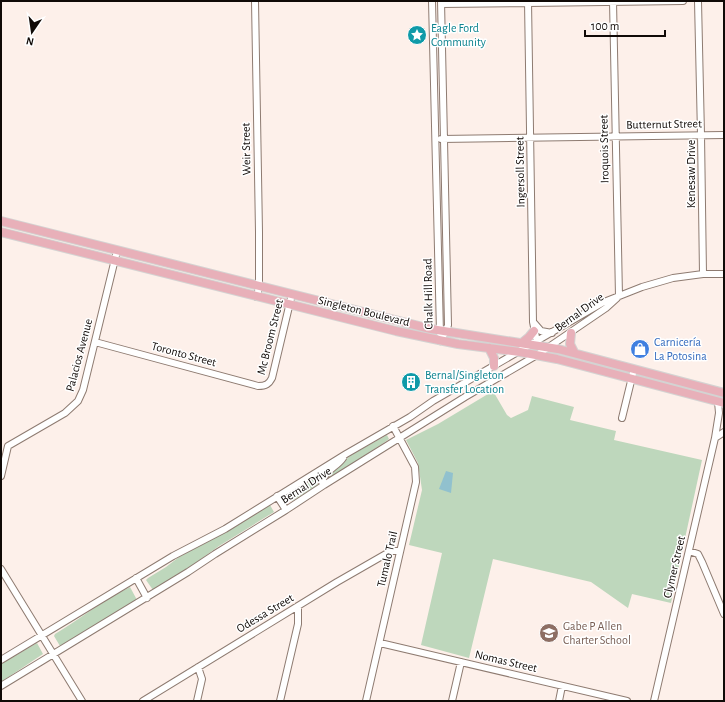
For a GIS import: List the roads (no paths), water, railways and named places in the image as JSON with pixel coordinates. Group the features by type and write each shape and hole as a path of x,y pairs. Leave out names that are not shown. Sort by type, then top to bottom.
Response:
{"main road":[{"name":"Singleton Boulevard","path":"1,221 443,331 535,343 574,352 724,393"},
{"name":"Singleton Boulevard","path":"1,232 257,297 440,341 537,355 591,367 721,402"},
{"path":"71,250 74,240"},
{"path":"523,342 530,337 534,331"},
{"path":"571,333 570,344 574,352"},
{"path":"489,348 494,358 494,366"}],"street":[{"name":"Weir Street","path":"255,1 259,286 257,297"},
{"name":"Chalk Hill Road","path":"432,1 443,331 440,341"},
{"path":"441,2 683,1"},
{"name":"Kenesaw Drive","path":"698,1 702,135 703,274"},
{"name":"Chalk Hill Road","path":"441,2 448,325 443,331"},
{"name":"Ingersoll Street","path":"528,2 533,322 535,343"},
{"name":"Iroquois Street","path":"613,2 619,296"},
{"path":"433,30 442,30"},
{"path":"433,48 442,48"},
{"name":"Butternut Street","path":"436,138 724,135"},
{"name":"Palacios Avenue","path":"8,446 66,413 78,401 83,390 117,251"},
{"name":"Bernal Drive","path":"1,660 173,556 225,529 439,398 604,302 642,287 673,278 703,274 724,274"},
{"name":"Mc Broom Street","path":"268,384 272,378 292,294"},
{"name":"Bernal Drive","path":"1,686 147,598 465,397 537,355 606,308 619,296"},
{"path":"533,322 541,331 552,333"},
{"name":"Toronto Street","path":"95,342 258,386 268,384"},
{"path":"622,418 634,369"},
{"name":"Clymer Street","path":"654,701 715,438 721,402"},
{"name":"Tumalo Trail","path":"366,701 416,482 415,467 393,426"},
{"path":"715,438 724,432"},
{"path":"1,444 8,446 1,476"},
{"path":"324,485 322,482 325,474 340,462 346,454"},
{"path":"277,496 286,510"},
{"name":"Odessa Street","path":"144,701 390,551 400,552"},
{"path":"689,551 698,554 724,614"},
{"path":"1,569 82,701"},
{"path":"136,578 147,598"},
{"path":"280,701 298,624 298,606"},
{"name":"Nomas Street","path":"380,643 627,701"},
{"path":"452,701 461,662"},
{"path":"197,701 202,680 198,667"},
{"path":"559,701 562,686"}],"water":[{"path":"446,471 453,473 451,493 439,489"}],"place":[{"name":"Eagle Ford Community","path":"417,35"},
{"name":"Carnicería La Potosina","path":"640,349"},
{"name":"Bernal/Singleton Transfer Location","path":"411,382"},
{"name":"Gabe P Allen Charter School","path":"549,633"}]}
